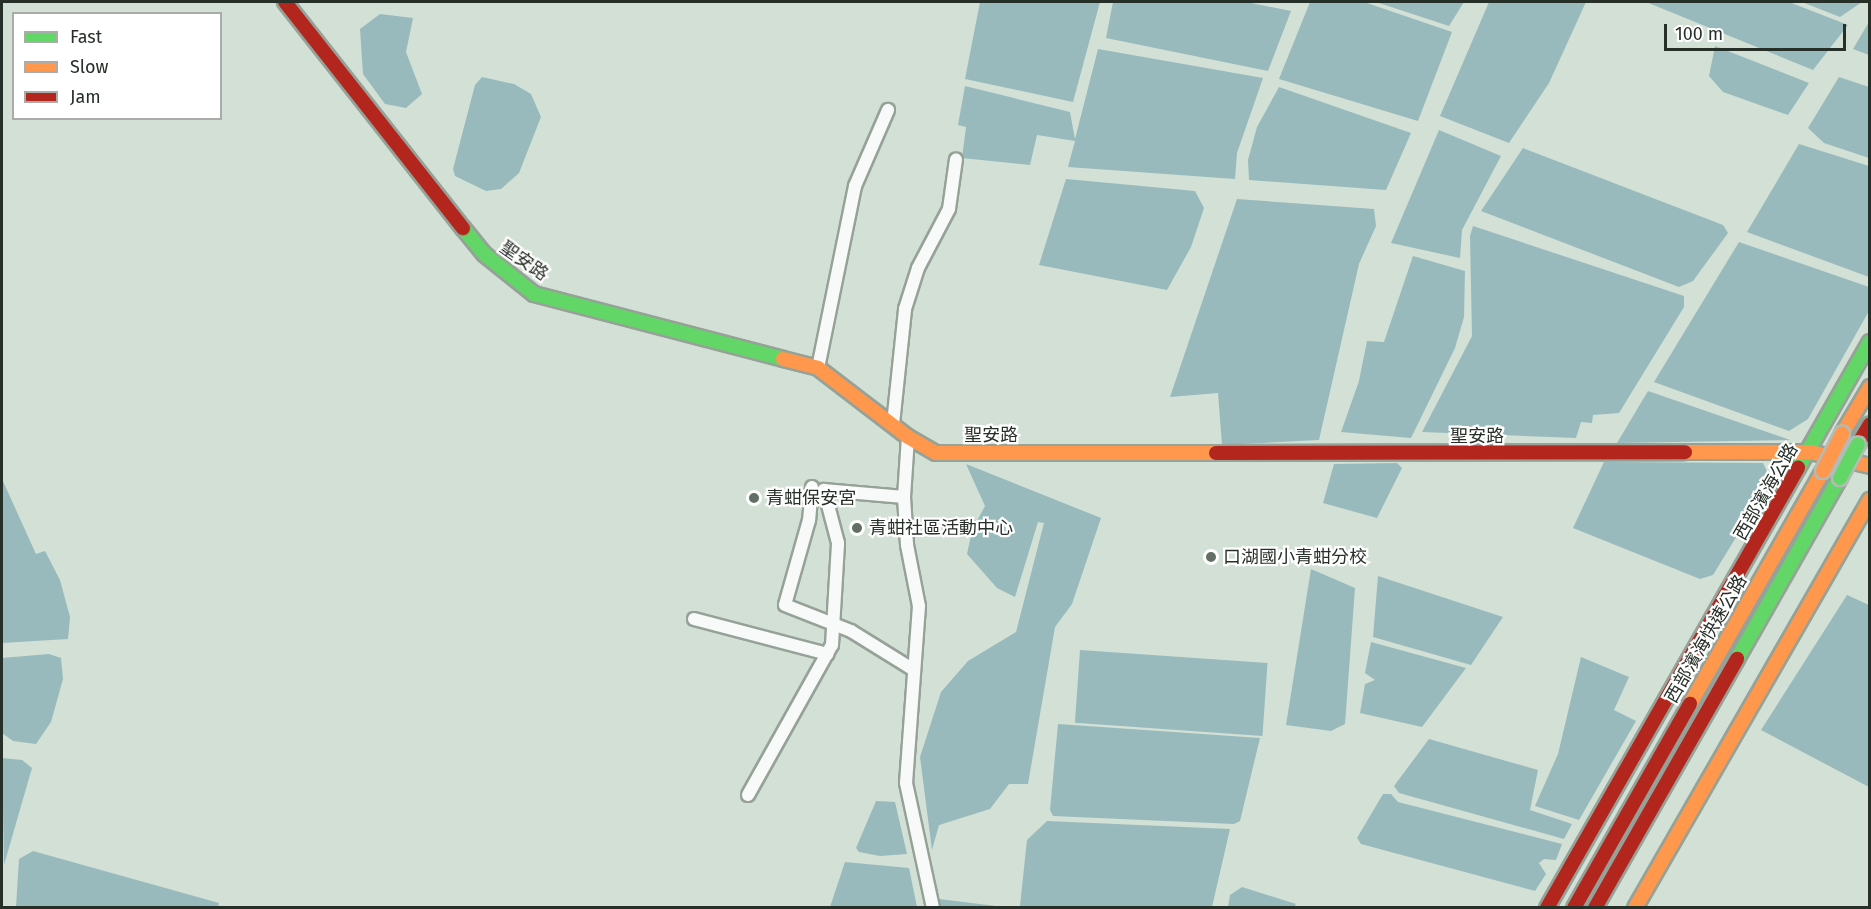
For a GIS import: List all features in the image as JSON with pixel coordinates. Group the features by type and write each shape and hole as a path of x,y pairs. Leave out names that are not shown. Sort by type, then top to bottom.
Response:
{"main road":[{"name":"聖安路","path":"285,2 484,254 534,294 818,368 908,437 936,453 1810,452 1869,466"},
{"name":"西部濱海公路","path":"1547,908 1810,452 1869,342"},
{"name":"西部濱海快速公路","path":"1574,908 1869,387"},
{"name":"西部濱海快速公路","path":"1595,908 1869,424"},
{"path":"1635,908 1869,500"}],"street":[{"path":"818,368 855,186 888,110"},
{"path":"893,424 905,309 918,268 949,209 956,159"},
{"path":"908,437 904,497 907,545 919,606 906,783 933,908"},
{"path":"812,486 809,520 785,605 834,622 914,670"},
{"path":"748,795 827,654 834,622 838,543 824,490 904,497"},
{"path":"694,620 827,654"}],"water":[{"path":"980,2 1100,2 1073,102 965,79"},
{"path":"1113,2 1246,2 1291,11 1268,71 1106,38"},
{"path":"1310,2 1364,2 1452,32 1418,121 1279,79"},
{"path":"1376,2 1464,2 1449,26"},
{"path":"1489,2 1586,2 1549,83 1509,143 1440,116"},
{"path":"1646,2 1789,2 1848,25 1813,70"},
{"path":"1802,2 1862,2 1840,17"},
{"path":"380,14 413,18 406,52 422,94 406,108 385,104 363,74 360,29"},
{"path":"1869,22 1869,55 1853,49"},
{"path":"1715,46 1809,83 1788,115 1723,92 1709,76"},
{"path":"1098,49 1263,78 1237,153 1235,179 1068,167 1075,141 1037,135 1030,165 962,158 966,127 958,125 965,86 1070,112 1075,139"},
{"path":"482,77 514,84 531,94 541,117 519,173 501,189 486,191 455,176 453,169 475,85"},
{"path":"1839,77 1869,87 1869,158 1824,143 1808,128"},
{"path":"1279,87 1411,133 1386,190 1249,180 1248,160 1257,127"},
{"path":"1439,130 1501,156 1462,230 1460,258 1391,243"},
{"path":"1799,144 1869,166 1869,277 1747,232"},
{"path":"1523,148 1723,225 1728,233 1693,281 1679,287 1481,211"},
{"path":"1066,179 1195,191 1204,208 1191,247 1167,290 1039,265"},
{"path":"1237,199 1374,209 1376,226 1359,264 1319,440 1222,445 1218,393 1170,397"},
{"path":"1473,226 1684,296 1684,307 1619,413 1593,415 1592,423 1581,422 1576,438 1422,432 1472,336 1470,236"},
{"path":"1739,242 1869,287 1869,311 1808,419 1789,431 1654,382"},
{"path":"1413,256 1465,271 1464,317 1455,348 1411,438 1341,432 1359,381 1367,341 1384,342"},
{"path":"1648,391 1790,440 1617,443"},
{"path":"1604,462 1763,463 1771,480 1713,575 1700,579 1573,528"},
{"path":"1397,463 1402,468 1377,518 1323,503 1334,464"},
{"path":"966,464 1101,518 1072,604 1055,627 1028,784 1009,784 990,809 939,825 932,850 920,757 941,692 968,661 1016,632 1044,523 1038,522 1015,597 997,588 967,554 972,531 967,523 978,519 985,506"},
{"path":"2,479 36,554 45,551 60,580 70,617 68,639 2,643"},
{"path":"1311,569 1355,588 1345,724 1331,731 1286,725"},
{"path":"1378,576 1503,617 1471,665 1373,637"},
{"path":"1847,595 1869,605 1869,787 1761,730"},
{"path":"1371,642 1466,668 1422,727 1360,713 1365,684 1375,680 1365,673"},
{"path":"1080,650 1268,663 1262,736 1075,723"},
{"path":"49,654 61,658 63,679 51,722 36,744 13,741 2,733 2,658"},
{"path":"1581,657 1629,677 1614,710 1636,721 1579,820 1535,806 1558,754"},
{"path":"1058,724 1260,738 1240,821 1234,824 1053,816 1050,810"},
{"path":"1429,739 1538,770 1530,810 1572,824 1564,839 1399,793 1394,786"},
{"path":"2,758 22,760 32,768 4,865"},
{"path":"1383,794 1391,794 1398,802 1562,844 1556,860 1544,859 1539,863 1546,874 1535,891 1361,844 1357,838"},
{"path":"876,801 895,802 907,854 880,856 859,852 856,848"},
{"path":"1047,821 1230,829 1212,907 1020,906 1027,840"},
{"path":"33,851 219,903 218,907 16,907 19,859"},
{"path":"845,862 909,868 917,907 830,907"},
{"path":"1242,887 1296,904 1294,907 1228,907 1230,895"},
{"path":"939,899 1004,907 941,907"}],"traffic: fast":[{"path":"463,228 484,254 534,294 783,359"},
{"path":"1798,468 1870,342"},
{"path":"1840,478 1858,444"},
{"path":"1737,659 1840,478"}],"traffic: slow":[{"path":"783,359 818,368 908,437 936,453 1216,453"},
{"path":"1842,434 1870,387"},
{"path":"1823,471 1842,434"},
{"path":"1685,452 1810,452 1870,466"},
{"path":"1690,704 1823,471"},
{"path":"1635,908 1870,500"}],"traffic: jam":[{"path":"285,2 463,228"},
{"path":"1858,444 1870,424"},
{"path":"1216,453 1685,452"},
{"path":"1547,908 1798,468"},
{"path":"1595,908 1737,659"},
{"path":"1574,908 1690,704"}],"place":[{"name":"青蚶保安宮","path":"754,498"},
{"name":"青蚶社區活動中心","path":"857,528"},
{"name":"口湖國小青蚶分校","path":"1211,557"}]}
